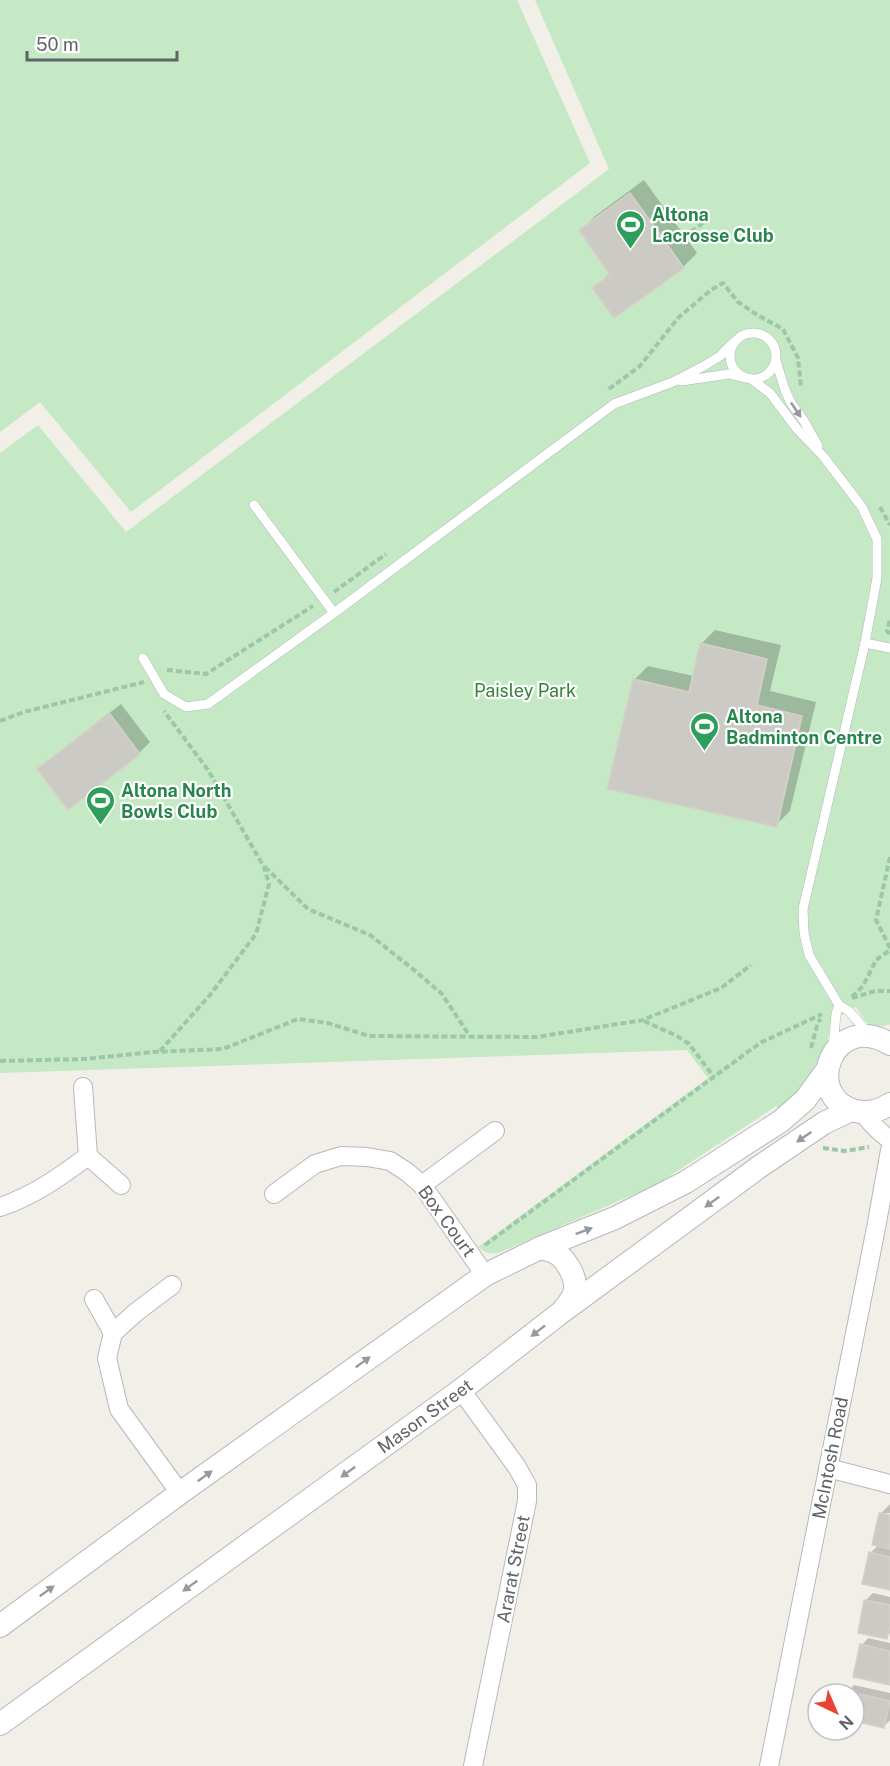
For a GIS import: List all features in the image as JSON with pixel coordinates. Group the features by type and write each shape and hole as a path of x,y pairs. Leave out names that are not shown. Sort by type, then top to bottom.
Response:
{"street":[{"path":"0,1626 180,1493 485,1275 540,1248 615,1218 686,1182 781,1121 805,1100 845,1041 862,1035 883,1038"},
{"path":"830,1062 827,1080 835,1098 871,1120 880,1132 890,1139"},
{"path":"83,1087 87,1156 121,1185"},
{"name":"Mason Street","path":"0,1724 461,1390 559,1314 759,1167 824,1123 856,1111 871,1113 890,1104"},
{"path":"422,1185 495,1131"},
{"name":"McIntosh Road","path":"769,1766 828,1468 881,1149"},
{"path":"0,1207 21,1200 58,1178 87,1156"},
{"name":"Box Court","path":"274,1194 315,1164 341,1156 390,1161 422,1185 485,1275"},
{"path":"540,1248 556,1252 566,1263 574,1278 575,1290 570,1302 559,1314"},
{"path":"172,1285 113,1333 108,1358 119,1409 180,1493"},
{"path":"94,1299 113,1333"},
{"name":"Ararat Street","path":"461,1390 517,1467 527,1485 527,1501 473,1766"},
{"path":"828,1468 890,1484"}],"lane":[{"path":"143,658 164,694 186,707 208,704 614,404 673,382 704,366 720,356 747,333 755,332 770,338 777,353 774,367 764,376 747,378 729,374 673,382"},
{"path":"734,342 730,355 733,368 770,393 862,507 877,539 877,578 865,643 803,909 804,933 809,955 839,1005 883,1038"},
{"path":"776,361 791,403 804,421 823,456"},
{"path":"254,505 334,613"},
{"path":"865,643 890,648"},
{"path":"830,1062 839,1005"}],"path":[{"path":"677,243 709,218"},
{"path":"890,620 887,631 890,634"},
{"path":"159,1052 210,995 256,934 269,884 264,867 208,770 161,708"},
{"path":"890,857 876,920 890,949 876,960 863,986 852,998 874,991 890,991"},
{"path":"264,867 308,909 370,935 414,970 442,994 469,1035"},
{"path":"0,1061 85,1059 223,1049 298,1019 328,1023 369,1036 537,1037 643,1020 721,988 751,965"},
{"path":"472,1255 759,1044 828,1012"},
{"path":"643,1020 689,1044 714,1077"},
{"path":"830,1149 845,1151 881,1149"}],"green space":[{"path":"0,0 517,0 590,163 131,512 40,402 0,432"},
{"name":"Paisley Park","path":"535,0 890,0 890,1024 878,1027 869,1024 856,1007 831,1021 826,1049 819,1069 782,1113 776,1106 656,1185 498,1253 492,1253 485,1252 478,1247 708,1078 687,1050 0,1073 0,453 38,425 126,532 609,169"}],"building":[{"name":"Altona Lacrosse Club","path":"630,193 684,268 614,318 592,288 610,275 579,230"},
{"name":"Altona Badminton Centre","path":"700,643 767,659 757,705 802,716 777,827 607,789 633,679 689,692"},
{"path":"110,714 140,754 68,810 37,769"},
{"path":"879,1513 890,1515 890,1549 872,1545"},
{"path":"869,1552 890,1557 890,1590 862,1584"},
{"path":"864,1600 890,1605 887,1639 858,1633"},
{"path":"860,1644 890,1651 890,1685 853,1677"},
{"path":"866,1696 890,1701 884,1728 866,1724"}],"place":[{"name":"Altona Lacrosse Club","path":"631,250"},
{"name":"Altona Badminton Centre","path":"705,752"},
{"name":"Altona North Bowls Club","path":"100,826"}]}
